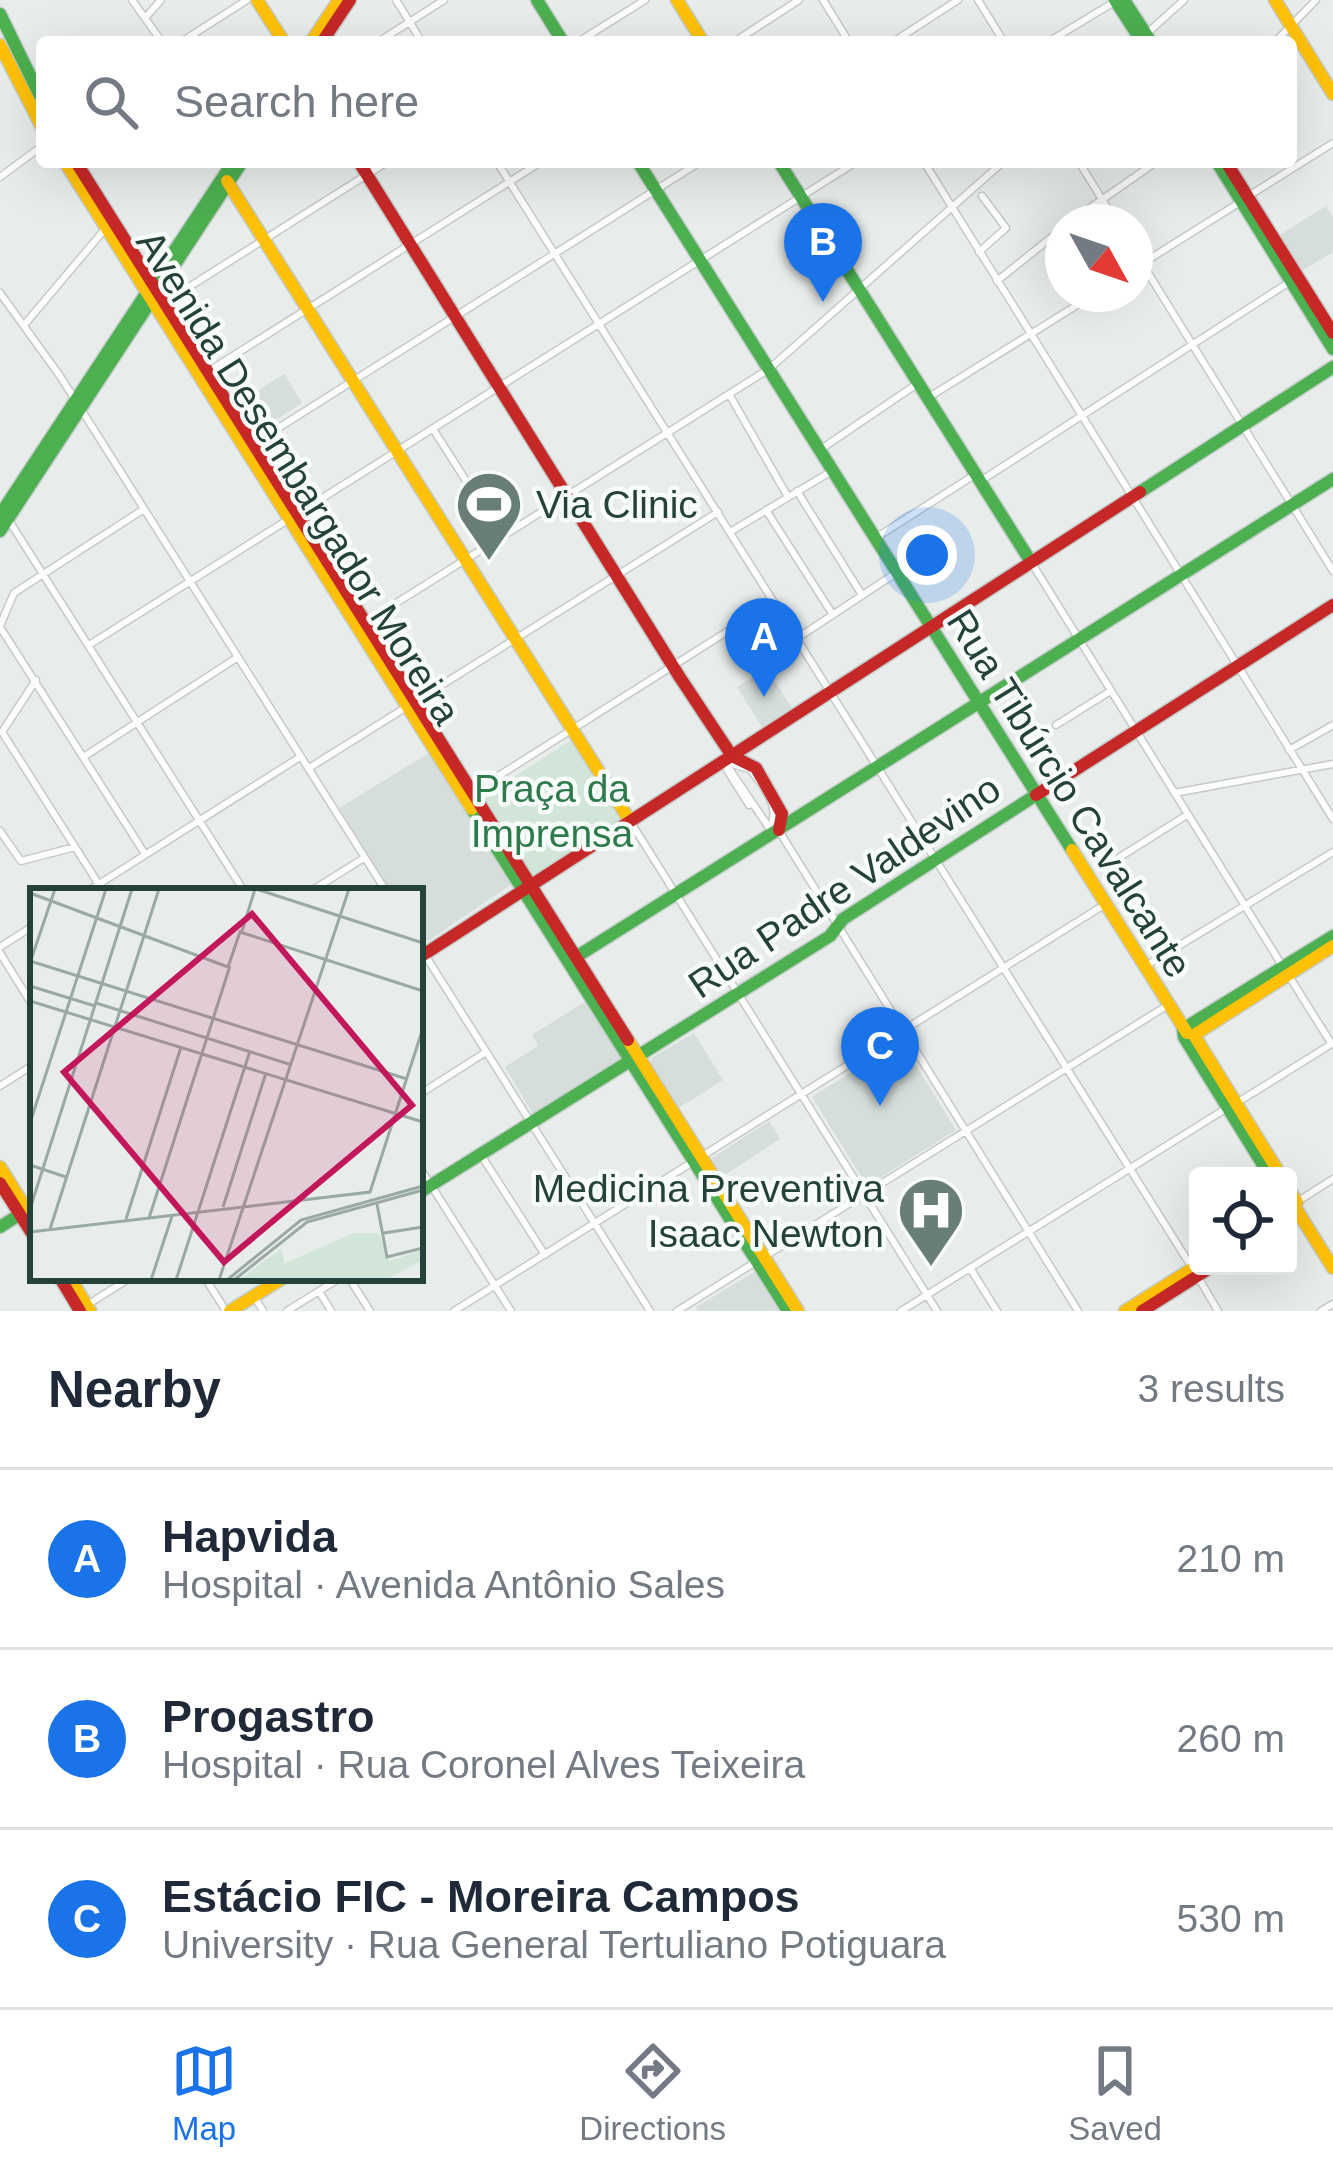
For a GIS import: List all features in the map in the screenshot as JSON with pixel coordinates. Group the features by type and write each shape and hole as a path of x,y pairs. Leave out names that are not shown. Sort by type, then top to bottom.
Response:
{"main road":[{"path":"257,0 280,36"},
{"path":"315,36 339,0"},
{"path":"326,36 350,0"},
{"path":"537,0 559,36"},
{"path":"677,0 699,36"},
{"path":"1118,0 1140,36"},
{"path":"1275,0 1333,94"},
{"path":"0,14 36,88"},
{"path":"0,45 36,115"},
{"name":"Avenida Desembargador Moreira","path":"69,168 208,372 294,516 366,622 526,890 576,957 635,1059"},
{"name":"Avenida Desembargador Moreira","path":"80,168 155,296 793,1311"},
{"path":"363,168 674,667 728,762 756,768 782,814 773,834"},
{"name":"Rua Tibúrcio Cavalcante","path":"642,168 1104,905 1195,1041 1265,1167"},
{"path":"783,168 1031,562"},
{"path":"1222,168 1333,333"},
{"path":"1229,168 1333,349"},
{"path":"3,522 155,296 226,172"},
{"path":"226,172 307,310 630,821"},
{"path":"423,952 728,762 1333,367"},
{"path":"576,957 1333,479"},
{"name":"Rua Padre Valdevino","path":"426,1189 830,936 936,859 1333,605"},
{"path":"1195,1041 1196,1031 1333,936"},
{"path":"1183,1029 1333,946"},
{"name":"Rua Tibúrcio Cavalcante","path":"1183,1029 1275,1167"},
{"path":"0,1167 28,1212"},
{"path":"0,1183 28,1212"},
{"path":"0,1227 28,1212"},
{"path":"1297,1217 1333,1268"},
{"path":"1125,1311 1189,1274"},
{"path":"1142,1311 1189,1275"},
{"path":"62,1281 83,1310"},
{"path":"71,1281 83,1310"},
{"path":"228,1311 278,1281"}],"street":[{"path":"132,0 158,36"},
{"path":"146,16 161,0"},
{"path":"190,36 247,0"},
{"path":"395,0 418,36"},
{"path":"388,36 445,0"},
{"path":"588,36 646,0"},
{"path":"743,36 799,0"},
{"path":"823,0 845,36"},
{"path":"902,36 958,0"},
{"path":"978,0 1000,36"},
{"path":"1058,36 1118,0"},
{"path":"1147,36 1184,0"},
{"path":"1281,36 1316,0"},
{"path":"1297,165 1333,142"},
{"path":"0,177 36,150"},
{"path":"155,296 264,239 363,168"},
{"path":"501,168 1189,1260"},
{"path":"208,372 532,168"},
{"path":"253,444 690,168"},
{"path":"89,645 846,168"},
{"path":"928,168 1333,820"},
{"path":"366,622 770,369 997,168"},
{"path":"1083,168 1105,204"},
{"path":"1092,204 1147,168"},
{"path":"1153,257 1293,168"},
{"path":"979,251 1006,228 982,196"},
{"path":"25,324 107,226"},
{"path":"997,280 1045,242"},
{"path":"874,539 1083,416 1292,281"},
{"path":"1153,287 1333,571"},
{"path":"0,293 78,405 384,888"},
{"path":"926,399 1067,312"},
{"path":"819,450 917,384"},
{"path":"729,394 788,497"},
{"path":"433,429 502,537"},
{"path":"730,532 832,471"},
{"path":"797,491 862,596"},
{"path":"144,509 14,593 0,627 145,854"},
{"path":"766,510 832,615"},
{"path":"308,768 718,512"},
{"path":"3,522 43,574 242,888"},
{"path":"901,1311 1333,1044 1031,562"},
{"path":"798,638 896,573"},
{"path":"471,794 774,602"},
{"path":"85,756 238,657"},
{"path":"36,680 1,734 101,887 300,757"},
{"path":"1056,725 1110,692"},
{"path":"1289,750 1333,725"},
{"path":"728,762 752,771 772,802 775,814 770,829 737,775 728,762"},
{"path":"728,762 838,926 1078,1311"},
{"path":"1174,794 1333,764"},
{"path":"1120,857 1187,815"},
{"path":"630,821 937,1311"},
{"path":"0,831 21,861 75,847"},
{"path":"1144,967 1333,852"},
{"path":"315,888 365,858"},
{"path":"454,1311 1104,905"},
{"path":"30,928 0,950 30,1001"},
{"path":"423,956 650,1311"},
{"path":"677,1311 1168,1005"},
{"path":"423,1092 486,1052"},
{"path":"0,1086 30,1067"},
{"path":"481,1154 545,1255"},
{"path":"1297,1204 1333,1179"},
{"path":"426,1189 511,1311"},
{"path":"970,1268 997,1311"},
{"path":"1199,1275 1218,1311"},
{"path":"83,1310 126,1281"},
{"path":"207,1281 228,1311"},
{"path":"290,1310 335,1281"},
{"path":"351,1281 370,1311"},
{"path":"319,1291 332,1311"},
{"path":"254,1296 263,1311"},
{"path":"1322,1311 1333,1304"}],"shaded area":[{"path":"1326,206 1333,217 1333,252 1302,271 1280,235"},
{"path":"284,374 302,403 253,431 236,404"},
{"path":"767,669 792,708 762,727 737,687"},
{"path":"429,753 512,884 428,941 423,938 423,888 389,888 339,808"},
{"path":"586,1001 621,1056 620,1062 533,1114 505,1067 538,1046 532,1035"},
{"path":"694,1033 723,1080 679,1108 652,1058"},
{"path":"901,1041 956,1130 867,1186 812,1097"},
{"path":"769,1121 780,1139 720,1178 712,1158"},
{"path":"756,1271 780,1311 698,1311 696,1307"}],"green space":[{"name":"Praça da Imprensa","path":"573,739 625,822 531,882 479,799"}],"traffic: fast":[{"path":"537,0 559,36"},
{"path":"1115,0 1138,36"},
{"path":"1124,0 1147,36"},
{"path":"0,14 36,88"},
{"path":"0,515 229,168"},
{"path":"0,531 238,168"},
{"path":"642,168 1072,850"},
{"path":"783,168 1031,562"},
{"path":"1221,168 1333,349"},
{"path":"1140,492 1333,367"},
{"path":"576,957 1333,479"},
{"path":"423,1190 830,936 843,919 1036,795"},
{"path":"472,809 788,1311"},
{"path":"1264,1167 1183,1029 1333,936"},
{"path":"0,1227 30,1208"}],"traffic: slow":[{"path":"257,0 280,36"},
{"path":"315,36 339,0"},
{"path":"677,0 699,36"},
{"path":"1275,0 1333,94"},
{"path":"0,45 36,115"},
{"path":"69,168 472,809"},
{"path":"227,181 630,821"},
{"path":"1072,850 1187,1033"},
{"path":"1275,1167 1194,1035 1333,946"},
{"path":"628,1040 798,1311"},
{"path":"0,1167 30,1215"},
{"path":"1298,1212 1333,1268"},
{"path":"1125,1311 1189,1271"},
{"path":"72,1281 90,1311"},
{"path":"230,1311 278,1281"}],"traffic: jam":[{"path":"326,36 350,0"},
{"path":"80,168 628,1040"},
{"path":"363,168 679,676 732,756 756,768 782,814 779,830"},
{"path":"1230,168 1333,333"},
{"path":"423,955 1140,492"},
{"path":"1036,795 1333,605"},
{"path":"0,1183 30,1230"},
{"path":"1142,1311 1199,1275"},
{"path":"62,1281 80,1311"}],"place":[{"name":"Progastro","path":"823,302"},
{"name":"Via Clinic","path":"489,563"},
{"name":"Hapvida","path":"764,697"},
{"name":"Estácio FIC - Moreira Campos","path":"880,1106"},
{"name":"Medicina Preventiva Isaac Newton","path":"931,1269"}]}
